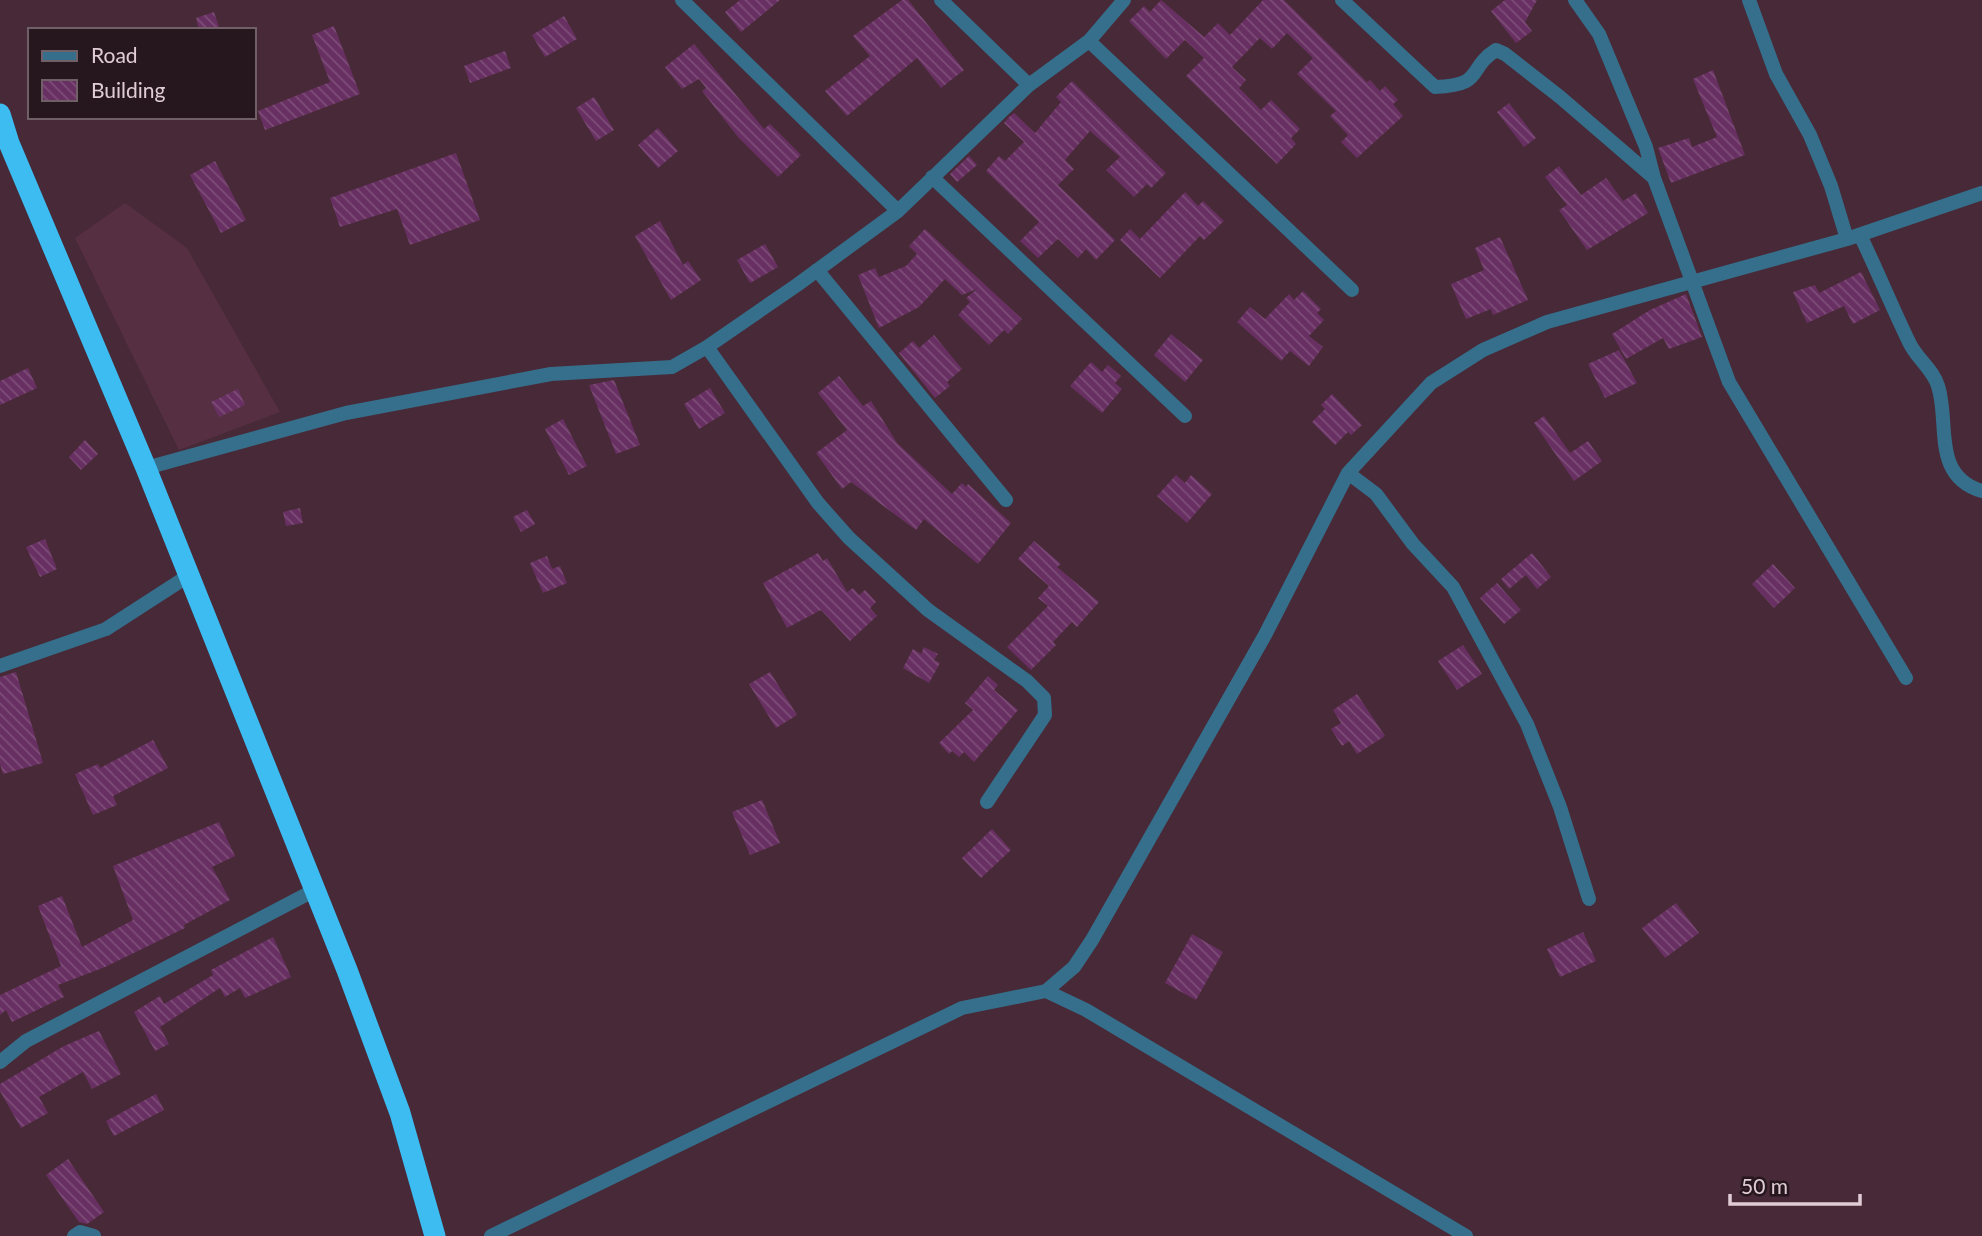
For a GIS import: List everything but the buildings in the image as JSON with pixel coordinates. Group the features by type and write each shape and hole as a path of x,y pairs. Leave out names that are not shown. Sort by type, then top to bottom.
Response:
{"highway":[{"path":"0,114 4,144 146,468 313,891 347,970 400,1113 435,1236"}],"street":[{"path":"682,0 898,211"},
{"path":"941,0 1029,85"},
{"path":"146,468 345,413 551,373 672,367 707,347 898,211 1029,85 1089,41 1124,0"},
{"path":"1342,0 1435,87 1464,83 1475,77 1490,54 1496,50 1505,54 1560,97 1654,178"},
{"path":"1574,0 1599,34 1646,147 1654,178 1694,279 1729,382 1906,678"},
{"path":"1749,0 1776,74 1810,135 1854,237 1910,345 1939,387 1943,445 1957,473 1968,487 1982,491"},
{"path":"1089,41 1352,290"},
{"path":"932,177 1185,416"},
{"path":"491,1236 962,1009 1046,991 1074,967 1093,940 1265,635 1348,473 1431,383 1483,350 1547,322 1694,279 1854,237 1982,194"},
{"path":"817,270 1006,500"},
{"path":"707,347 818,503 849,538 928,611 1027,681 1044,698 1045,715 987,802"},
{"path":"1348,473 1376,494 1413,544 1453,587 1527,724 1560,807 1589,898"},
{"path":"0,666 76,642 106,629 188,576"},
{"path":"0,1062 26,1041 313,891"},
{"path":"1046,991 1086,1010 1466,1236"},
{"path":"74,1236 80,1233 94,1236"}],"shaded area":[{"path":"125,203 187,248 280,412 179,450 75,238"}]}
